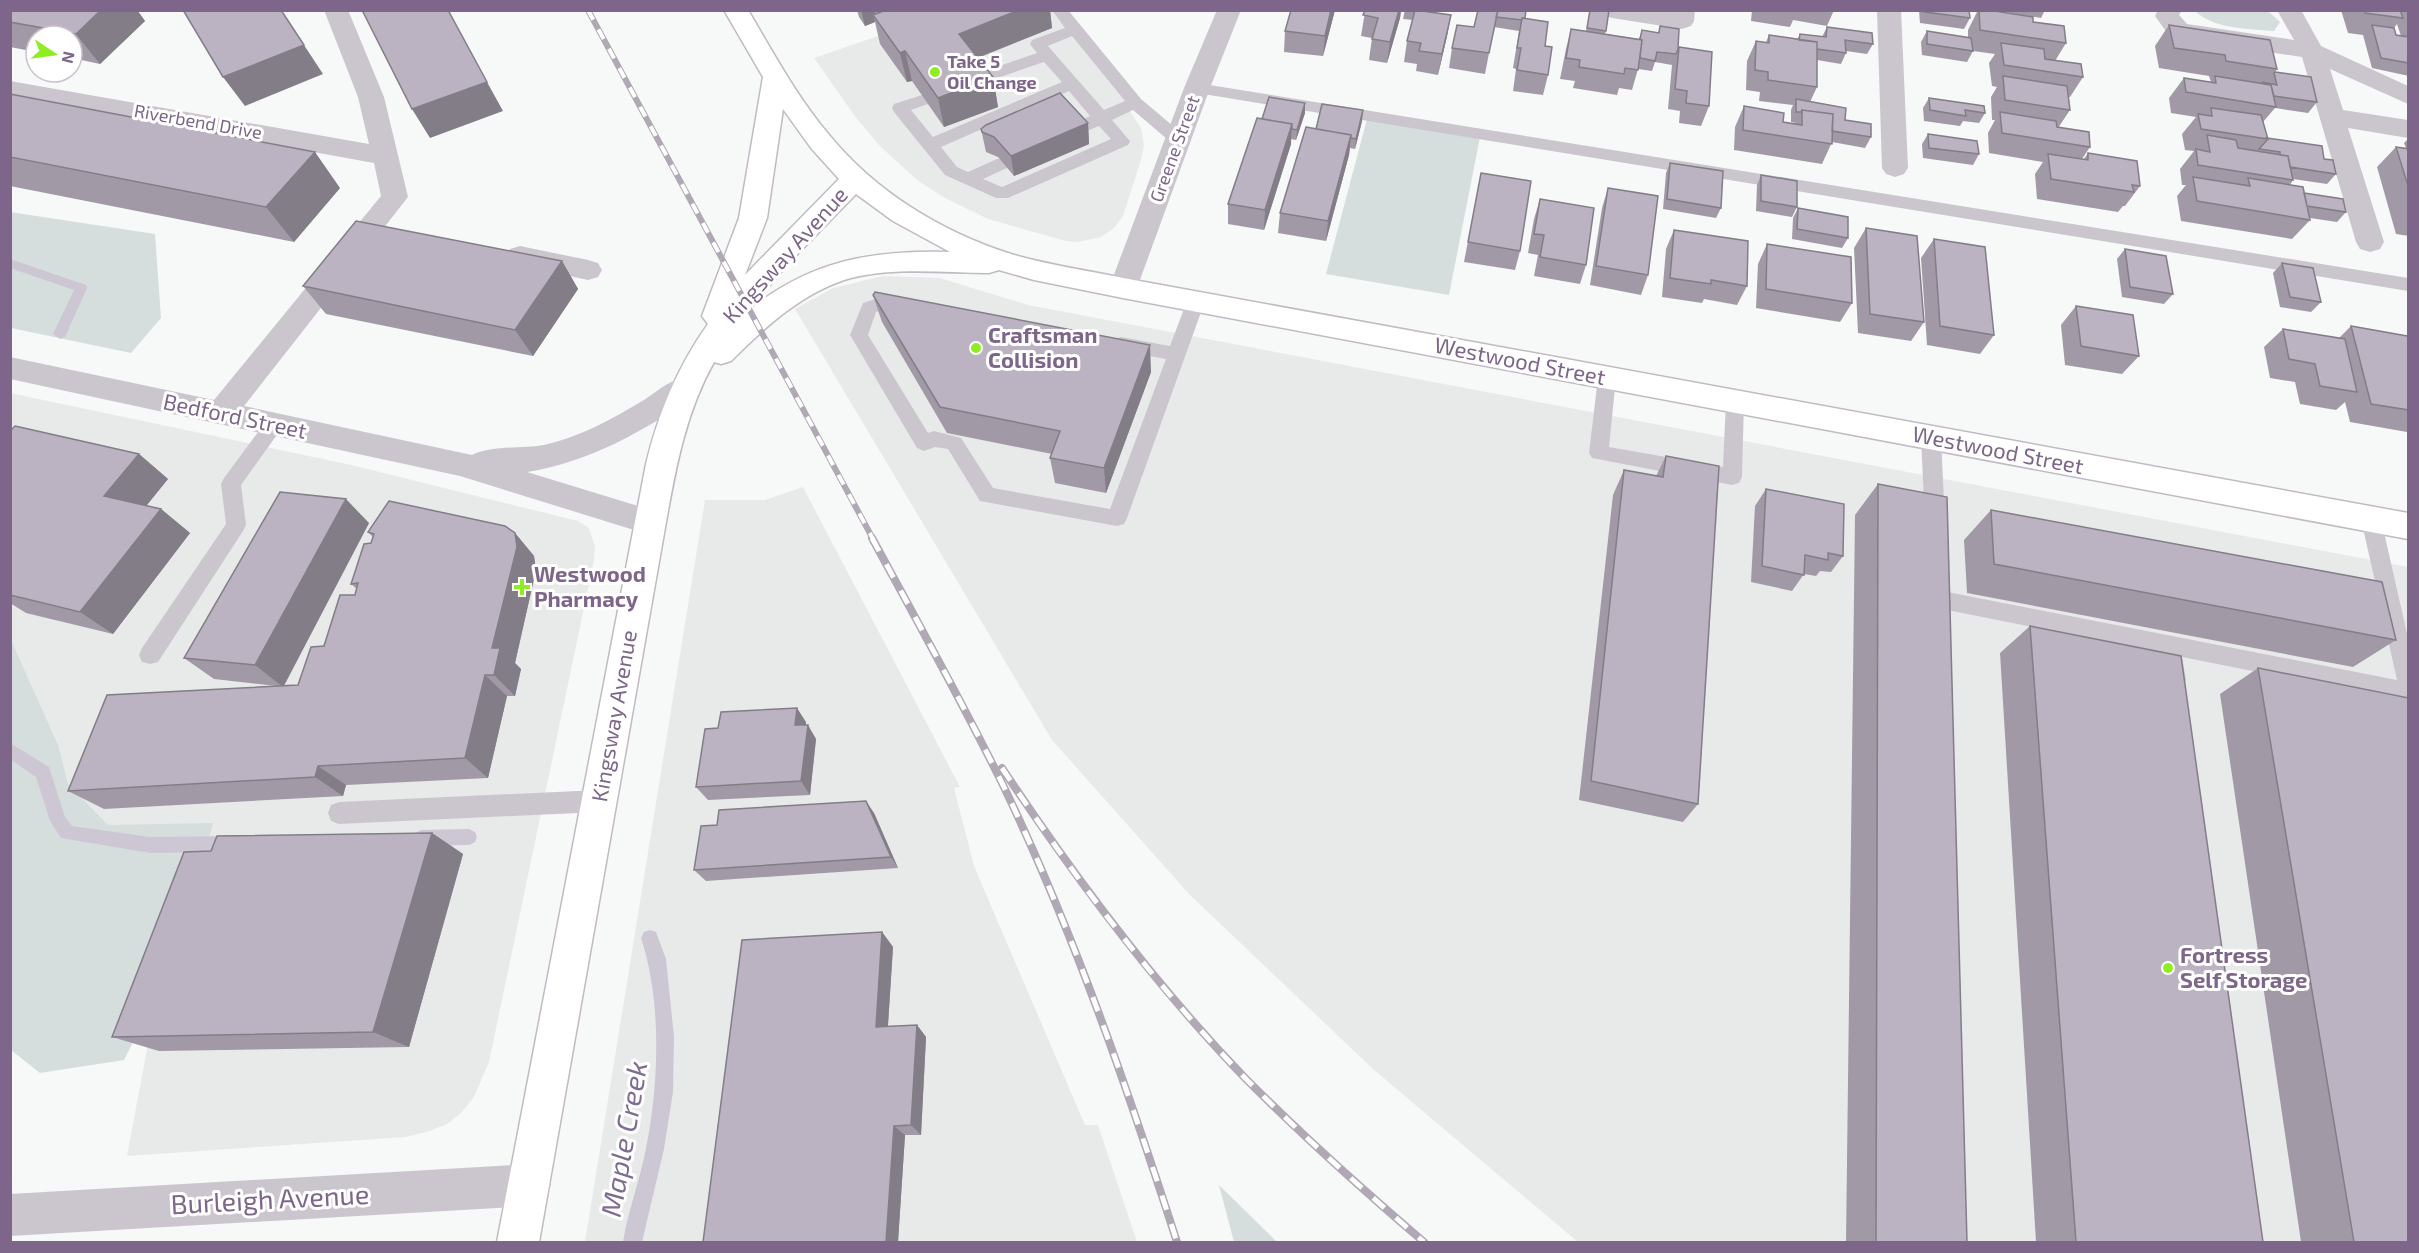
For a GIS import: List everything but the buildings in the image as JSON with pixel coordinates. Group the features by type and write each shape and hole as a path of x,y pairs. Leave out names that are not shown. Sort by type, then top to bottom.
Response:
{"main road":[{"name":"Westwood Street","path":"736,10 814,133 855,179 900,213 982,255 1124,288 2409,526"},
{"path":"687,388 753,218 761,182 776,75"},
{"name":"Kingsway Avenue","path":"518,1242 664,451 687,388 713,338 736,305 855,179"},
{"path":"687,388 749,324 784,296 827,275 875,264 1009,263"}],"street":[{"path":"221,413 383,229 395,197 370,97 336,10"},
{"name":"Greene Street","path":"1124,288 1197,88 1229,10"},
{"path":"1612,10 1682,21 1683,10"},
{"path":"1889,10 1895,168"},
{"path":"2170,10 2167,16 2179,31 2312,51 2409,96"},
{"path":"2289,10 2312,51 2370,242"},
{"name":"Riverbend Drive","path":"10,89 385,156"},
{"path":"2333,117 2409,129"},
{"path":"496,252 588,270"},
{"name":"Bedford Street","path":"10,368 460,464 650,522"},
{"name":"Bedford Street","path":"460,464 535,459 597,442 687,388"},
{"name":"Burleigh Avenue","path":"10,1215 530,1185"}],"lane":[{"path":"1059,10 1135,103 1179,141"},
{"path":"925,99 900,108 951,171 1002,194 1122,141 1038,44 1074,30"},
{"path":"977,80 1047,55"},
{"path":"930,145 1072,84"},
{"path":"1197,88 2409,285"},
{"path":"1077,129 1135,103"},
{"path":"967,179 1003,163"},
{"path":"922,308 888,302 869,308 859,335 924,443 934,439 954,443 987,495 1117,518 1196,301"},
{"path":"1107,341 1177,354"},
{"path":"1607,378 1599,453 1732,477 1735,401"},
{"path":"150,655 236,525 231,484 274,425"},
{"path":"1931,438 1935,540"},
{"path":"2371,519 2409,683"},
{"path":"1936,575 1938,623"},
{"path":"1937,599 2409,692"},
{"path":"2170,645 2178,704"},
{"path":"339,813 598,801"}],"shaded area":[{"path":"951,11 1059,11 1131,97 1126,105 1141,128 1144,145 1123,216 1114,228 1101,237 1078,242 1066,241 988,219 943,197 917,180 881,147 857,119 814,58"},
{"path":"2195,11 2268,11 2280,22 2274,31 2243,29 2221,25"},
{"path":"1367,119 1480,137 1449,295 1326,274"},
{"path":"10,212 155,234 161,318 131,353 11,328"},
{"path":"883,276 940,278 1028,305 2408,567 2408,1242 1578,1242 1374,1070 1189,894 1052,740 795,309 833,288"},
{"path":"10,393 347,464 578,521 589,528 595,547 594,560 489,1062 474,1097 461,1113 447,1124 406,1137 127,1156 186,840 59,845 11,645"},
{"path":"803,487 960,787 954,788 974,866 1085,1125 1098,1125 1137,1242 585,1242 705,500 765,500"},
{"path":"10,638 58,745 68,784 108,825 213,823 176,958 124,1060 40,1073 11,1050"},
{"path":"1219,1185 1277,1242 1234,1242"}],"waterway":[{"name":"Maple Creek","path":"10,263 81,288 60,334"},
{"name":"Maple Creek","path":"10,750 43,772 58,821 67,833 150,845 232,844"},
{"name":"Maple Creek","path":"421,838 469,837"},
{"name":"Maple Creek","path":"632,1242 655,1149 664,1092 665,1037 657,959 650,938"}],"railway":[{"path":"588,10 873,539"},
{"path":"872,538 971,721 1028,839 1097,1010 1139,1126 1177,1242"},
{"path":"1002,768 1087,890 1179,1006 1246,1079 1311,1142 1424,1242"}],"place":[{"name":"Take 5 Oil Change","path":"935,72"},
{"name":"Craftsman Collision","path":"976,348"},
{"name":"Westwood Pharmacy","path":"522,587"},
{"name":"Fortress Self Storage","path":"2168,968"}]}
